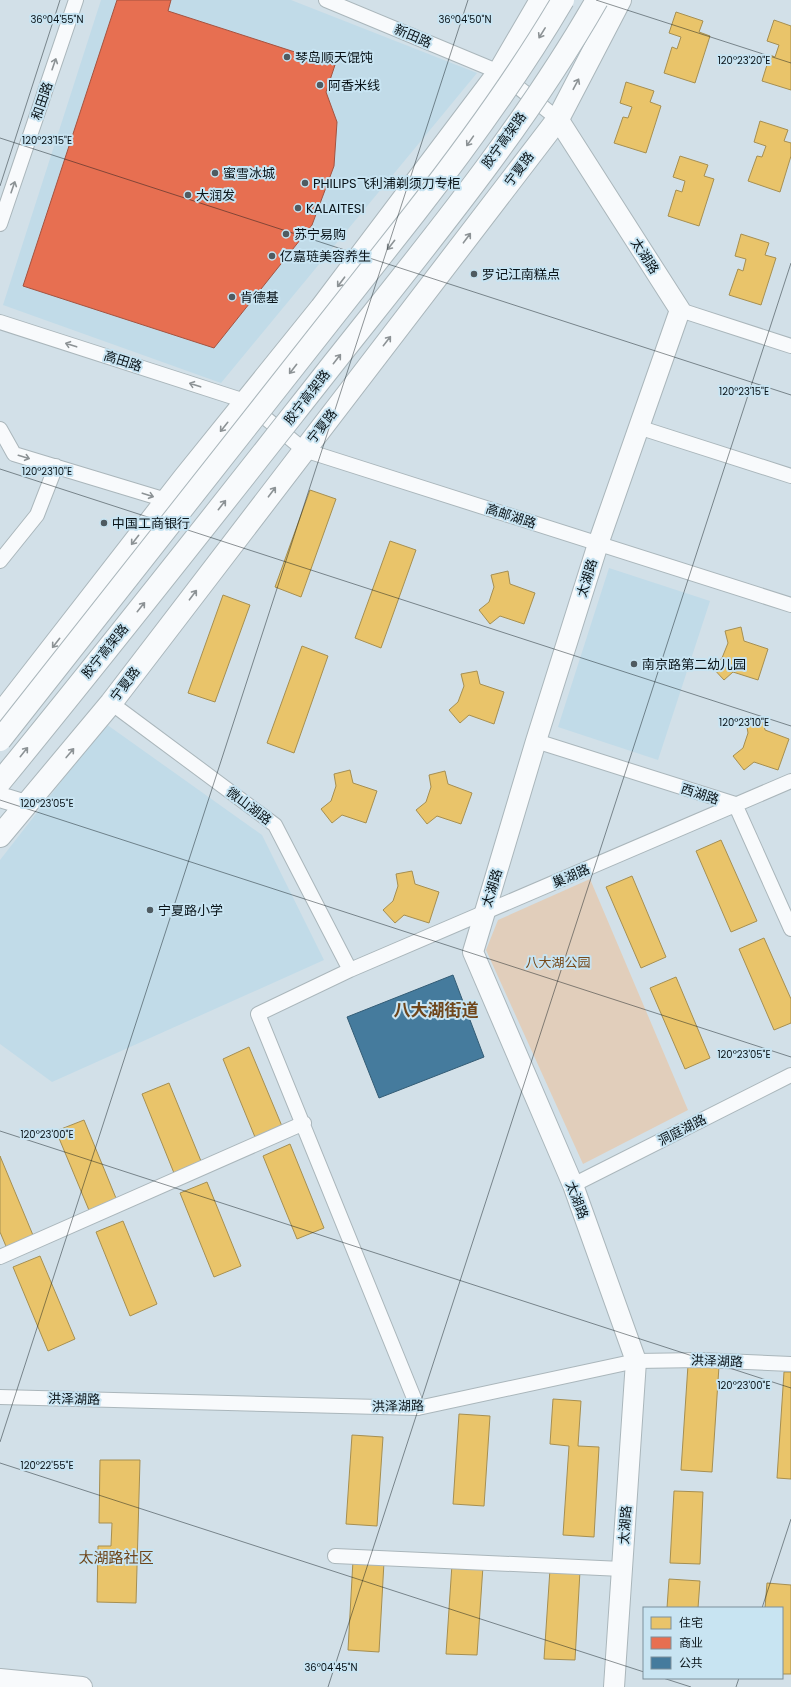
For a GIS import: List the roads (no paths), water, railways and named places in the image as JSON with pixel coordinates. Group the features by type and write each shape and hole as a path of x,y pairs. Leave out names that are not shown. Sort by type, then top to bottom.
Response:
{"main road":[{"path":"0,715 166,500 322,308 499,72 541,0"},
{"name":"胶宁高架路","path":"0,740 463,151 517,73 562,0"},
{"name":"胶宁高架路","path":"0,782 215,514 438,230 539,92 597,0"},
{"name":"宁夏路","path":"0,836 111,703 558,119 620,0"}],"street":[{"name":"和田路","path":"0,224 76,0"},
{"name":"新田路","path":"326,0 499,72 558,119"},
{"name":"太湖路","path":"558,119 680,310 598,544 536,741 473,952 573,1185 636,1361 614,1687"},
{"path":"680,310 791,346"},
{"name":"高田路","path":"0,322 246,401"},
{"name":"高邮湖路","path":"246,401 304,450 791,605"},
{"path":"638,427 791,476"},
{"path":"0,429 14,454 166,500"},
{"path":"0,561 37,515 56,466"},
{"name":"微山湖路","path":"111,703 275,826 350,970"},
{"name":"西湖路","path":"536,741 735,804 791,929"},
{"name":"巢湖路","path":"304,1123 258,1014 350,970 791,781"},
{"path":"0,797 26,805"},
{"name":"洞庭湖路","path":"573,1185 791,1075"},
{"path":"0,1257 304,1123 418,1408"},
{"name":"洪泽湖路","path":"0,1397 418,1408 636,1361 701,1360 791,1364"},
{"path":"335,1556 622,1569"},
{"path":"0,1679 82,1687"}],"place":[{"name":"琴岛顺天馄饨","path":"287,57"},
{"name":"阿香米线","path":"320,85"},
{"name":"蜜雪冰城","path":"215,173"},
{"name":"PHILIPS飞利浦剃须刀专柜","path":"305,183"},
{"name":"大润发","path":"188,195"},
{"name":"KALAITESI","path":"298,208"},
{"name":"苏宁易购","path":"286,234"},
{"name":"亿嘉琏美容养生","path":"272,256"},
{"name":"罗记江南糕点","path":"474,274"},
{"name":"肯德基","path":"232,297"},
{"name":"中国工商银行","path":"104,523"},
{"name":"南京路第二幼儿园","path":"634,664"},
{"name":"宁夏路小学","path":"150,910"}],"district":[{"name":"八大湖街道","path":"436,1010"},
{"name":"太湖路社区","path":"116,1557"}],"park label":[{"name":"八大湖公园","path":"558,962"}]}
